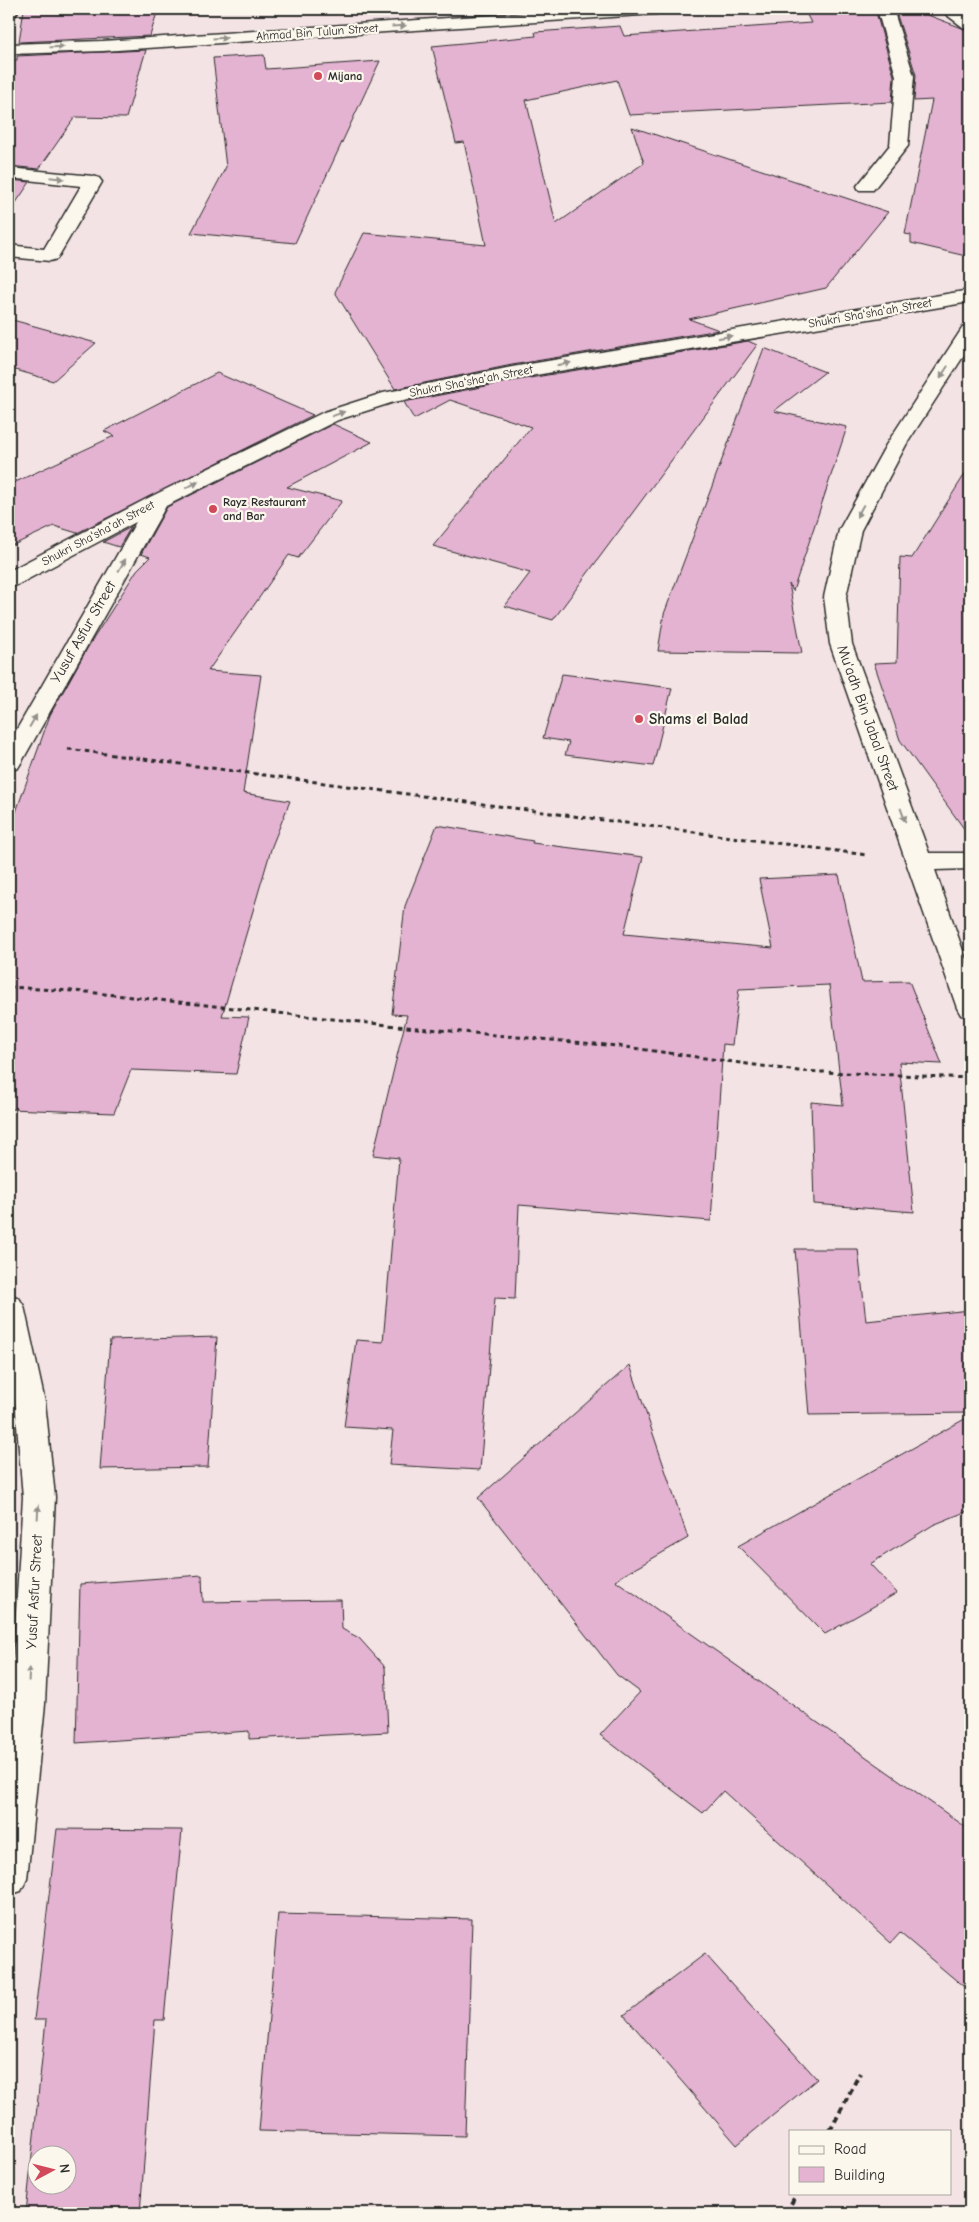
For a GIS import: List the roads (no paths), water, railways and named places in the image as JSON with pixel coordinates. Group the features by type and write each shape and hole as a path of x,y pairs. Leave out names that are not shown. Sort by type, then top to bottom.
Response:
{"street":[{"name":"Ahmad Bin Tulun Street","path":"9,49 104,46 656,9"},
{"path":"866,186 899,146 905,76 885,9"},
{"path":"947,9 970,24"},
{"path":"9,173 93,182 50,255 9,251"},
{"name":"Shukri Shaʻshaʻah Street","path":"9,580 158,502 332,416 390,397 522,371 970,296"},
{"name":"Mu'adh Bin Jabal Street","path":"970,331 896,445 850,530 835,597 841,644 920,862 970,1008"},
{"name":"Yusuf Asfur Street","path":"9,763 158,502"},
{"path":"920,862 970,861"},
{"name":"Yusuf Asfur Street","path":"9,1306 30,1402 39,1497 18,1704 9,1879"}],"place":[{"name":"Mijana","path":"318,76"},
{"name":"Rayz Restaurant and Bar","path":"213,509"},
{"name":"Shams el Balad","path":"639,719"}]}
